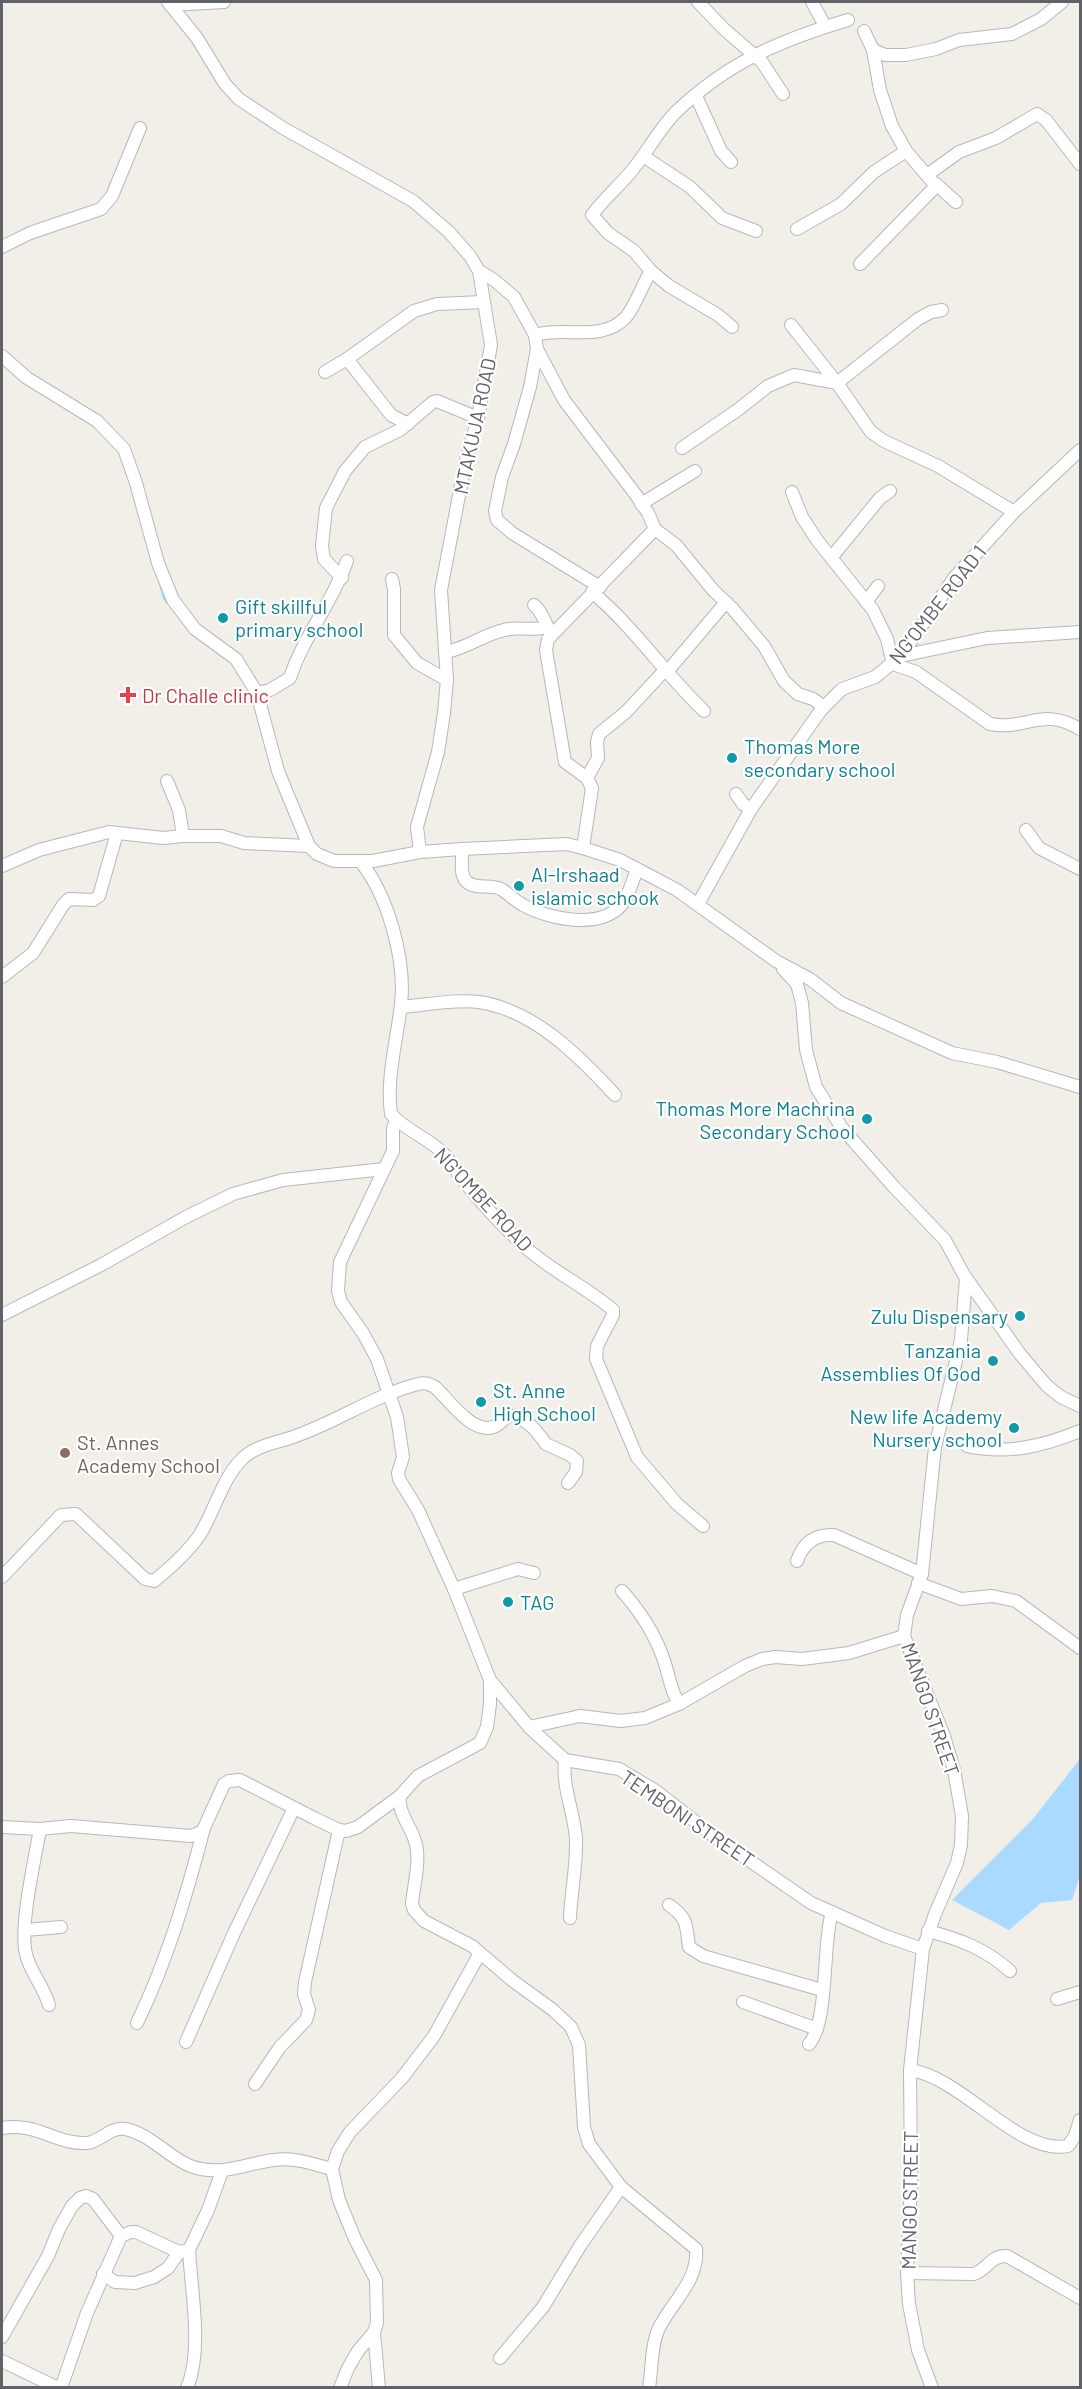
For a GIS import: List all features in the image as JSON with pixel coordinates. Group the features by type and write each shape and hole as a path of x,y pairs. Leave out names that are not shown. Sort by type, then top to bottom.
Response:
{"street":[{"path":"169,3 224,2"},
{"path":"698,2 724,30 754,55 772,76 783,94"},
{"path":"812,2 825,26"},
{"path":"873,50 885,55 906,55 936,49 959,40 1012,34 1041,19 1062,2"},
{"name":"MTAKUJA ROAD","path":"169,3 197,38 225,84 239,99 283,128 413,201 448,232 470,256 479,271 491,345 478,418 465,464 441,590 447,680 438,752 417,827 420,852"},
{"path":"732,327 718,315 669,286 651,271 634,251 608,233 592,215 643,156 675,113 696,96 754,55 785,40 848,20"},
{"path":"864,31 873,50 883,98 892,126 906,151 931,180 956,202"},
{"path":"696,96 721,151 731,162"},
{"path":"931,180 959,152 996,138 1037,114 1046,120 1080,164"},
{"path":"2,247 30,233 101,209 112,196 140,128"},
{"path":"797,229 841,204 874,172 906,151"},
{"path":"643,156 690,187 722,218 756,231"},
{"path":"860,264 935,189 931,180"},
{"path":"479,271 514,297 536,335 537,349 523,409 501,477 495,511 497,520 596,590 704,711"},
{"path":"536,335 548,331 594,332 611,329 627,316 651,271"},
{"path":"325,372 414,311 437,304 483,302"},
{"path":"682,448 768,386 787,377 794,375 837,383 918,319 931,312 942,310"},
{"path":"791,325 837,383 871,432 884,441 938,466 1014,512"},
{"path":"537,349 564,400 641,504 655,529 676,545 764,646 784,681 798,694 813,699 824,707"},
{"path":"3,358 27,378 97,421 124,449 158,563 177,607 195,628 236,660 257,693 278,771 309,846 317,854 334,861 360,861 420,852 462,849 567,844 583,848 620,861 677,890 776,961 810,980 841,1003 939,1048 997,1062 1080,1087"},
{"path":"347,359 392,415 408,424"},
{"path":"342,578 324,559 322,546 326,508 345,471 365,447 396,433 429,404 437,401 478,418"},
{"name":"NG’OMBE ROAD 1","path":"698,904 751,809 824,707 842,689 875,677 897,660 954,578 1014,512 1080,450"},
{"path":"641,504 694,471"},
{"path":"831,558 880,498 890,491"},
{"path":"792,492 802,517 866,602 897,660 990,724 1004,726 1041,718 1061,719 1080,729"},
{"path":"583,848 591,788 587,778 565,762 546,650 550,630 596,590 655,529"},
{"path":"257,693 270,690 290,678 297,657 342,578 347,561"},
{"path":"392,579 394,635 417,663 447,680"},
{"path":"866,602 878,586"},
{"path":"587,778 598,758 599,734 626,712 666,671 726,602"},
{"path":"534,605 540,610 550,630"},
{"path":"445,652 502,631 550,630"},
{"path":"897,660 987,638 1080,632"},
{"path":"168,781 179,810 183,836"},
{"path":"736,794 743,804 751,809"},
{"path":"1026,830 1039,848 1080,869"},
{"path":"2,866 39,850 98,833 163,838 221,836 244,843 309,846"},
{"path":"2,976 33,953 69,899 93,900 99,896 117,833"},
{"path":"462,849 465,880 475,886 498,888 522,905 565,920 596,918 622,904 637,869"},
{"path":"360,861 379,890 397,942 401,982 400,1007 389,1104 391,1114 396,1120 393,1129 393,1151 340,1262 338,1278 341,1302 363,1333 377,1359 401,1437 403,1457 398,1473 399,1479 418,1510 454,1589 490,1680 529,1727 565,1760 567,1800 574,1822 576,1841 570,1918"},
{"path":"776,961 797,984 802,1003 806,1050 816,1088 842,1128 945,1240 966,1278 1020,1354 1047,1386 1061,1397 1080,1406"},
{"path":"400,1007 461,1001 479,1002 506,1010 542,1028 615,1095"},
{"name":"NG'OMBE ROAD","path":"396,1120 428,1139 445,1155 467,1185 525,1247 572,1283 593,1294 614,1310 597,1346 596,1359 637,1457 677,1504 703,1526"},
{"path":"2,1315 233,1194 283,1180 384,1169"},
{"name":"MANGO STREET","path":"932,2388 918,2350 909,2304 907,2274 910,2070 922,1949 957,1863 961,1845 962,1816 954,1770 944,1736 904,1635 907,1615 920,1579 934,1447 961,1340 966,1278"},
{"path":"2,1578 61,1515 68,1513 76,1514 145,1579 154,1581 177,1562 199,1535 231,1472 244,1457 258,1448 320,1428 389,1394 420,1383 428,1383 435,1387 473,1424 482,1427 496,1426 509,1415 519,1419 541,1435 546,1444 577,1461 576,1472 568,1483"},
{"path":"967,1446 994,1450 1028,1448 1080,1431"},
{"path":"796,1561 799,1554 815,1537 821,1534 834,1535 961,1599 992,1596 1016,1601 1080,1648"},
{"path":"454,1589 518,1569 534,1573"},
{"path":"622,1592 648,1625 663,1657 670,1690 678,1704"},
{"path":"529,1727 580,1716 621,1720 645,1718 678,1704 745,1666 762,1659 775,1657 802,1659 849,1653 904,1635"},
{"path":"137,2023 149,1999 186,1898 204,1828 224,1784 240,1780 339,1830 346,1831 358,1827 400,1796 418,1776 480,1743 488,1727 490,1680"},
{"name":"TEMBONI STREET","path":"565,1760 620,1769 639,1780 790,1891 885,1936 922,1949"},
{"path":"400,1796 400,1808 416,1843 417,1856 412,1903 414,1910 424,1921 472,1946 572,2027 579,2044 584,2127 589,2144 621,2187 696,2249 696,2262 691,2279 658,2330 649,2388"},
{"path":"186,2042 234,1933 294,1808"},
{"path":"2,1827 40,1829 71,1826 190,1836 204,1828"},
{"path":"40,1829 25,1930 26,1954 50,2005"},
{"path":"255,2084 280,2046 308,2015 309,2004 304,1994 304,1983 339,1830"},
{"path":"669,1905 681,1913 686,1920 689,1947 703,1956 822,1990"},
{"path":"809,2044 815,2037 817,2028 832,1912"},
{"path":"25,1930 61,1927"},
{"path":"928,1931 982,1950 994,1956 1010,1971"},
{"path":"340,2388 358,2351 374,2332 377,2323 376,2280 339,2200 332,2169 338,2151 350,2132 402,2078 434,2036 480,1953"},
{"path":"1057,1999 1080,1992"},
{"path":"743,2002 817,2028"},
{"path":"910,2070 923,2072 954,2088 1011,2129 1056,2148 1068,2146 1075,2136 1080,2120"},
{"path":"2,2128 18,2125 69,2141 87,2143 100,2139 113,2130 123,2128 146,2138 162,2150 199,2169 222,2171 274,2160 295,2159 332,2169"},
{"path":"103,2274 115,2282 135,2283 154,2277 168,2268 184,2251 208,2210 222,2171"},
{"path":"500,2358 543,2307 580,2246 621,2187"},
{"path":"2,2337 48,2256 72,2206 80,2198 86,2196 93,2199 121,2236"},
{"path":"2,2361 60,2388 87,2313 121,2236 136,2232 184,2251"},
{"path":"184,2251 194,2342 192,2370 186,2388"},
{"path":"907,2274 974,2274 984,2269 996,2257 1007,2256 1080,2298"},
{"path":"374,2332 379,2388"}],"shaded area":[{"name":"Dr Challe clinic","path":"124,683 141,695 132,707 115,694"}],"water":[{"path":"1080,1759 1080,1876 1072,1900 1041,1903 1009,1930 952,1900 1032,1820"}],"waterway":[{"path":"160,582 164,598 168,603"}],"place":[{"name":"Gift skillful primary school","path":"223,618"},
{"name":"Dr Challe clinic","path":"128,695"},
{"name":"Thomas More secondary school","path":"732,758"},
{"name":"Al-Irshaad islamic schook","path":"519,886"},
{"name":"Thomas More Machrina Secondary School","path":"867,1119"},
{"name":"Zulu Dispensary","path":"1020,1316"},
{"name":"Tanzania Assemblies Of God","path":"993,1361"},
{"name":"St. Anne High School","path":"481,1402"},
{"name":"New life Academy Nursery school","path":"1014,1428"},
{"name":"St. Annes Academy School","path":"65,1453"},
{"name":"TAG","path":"508,1602"}]}
